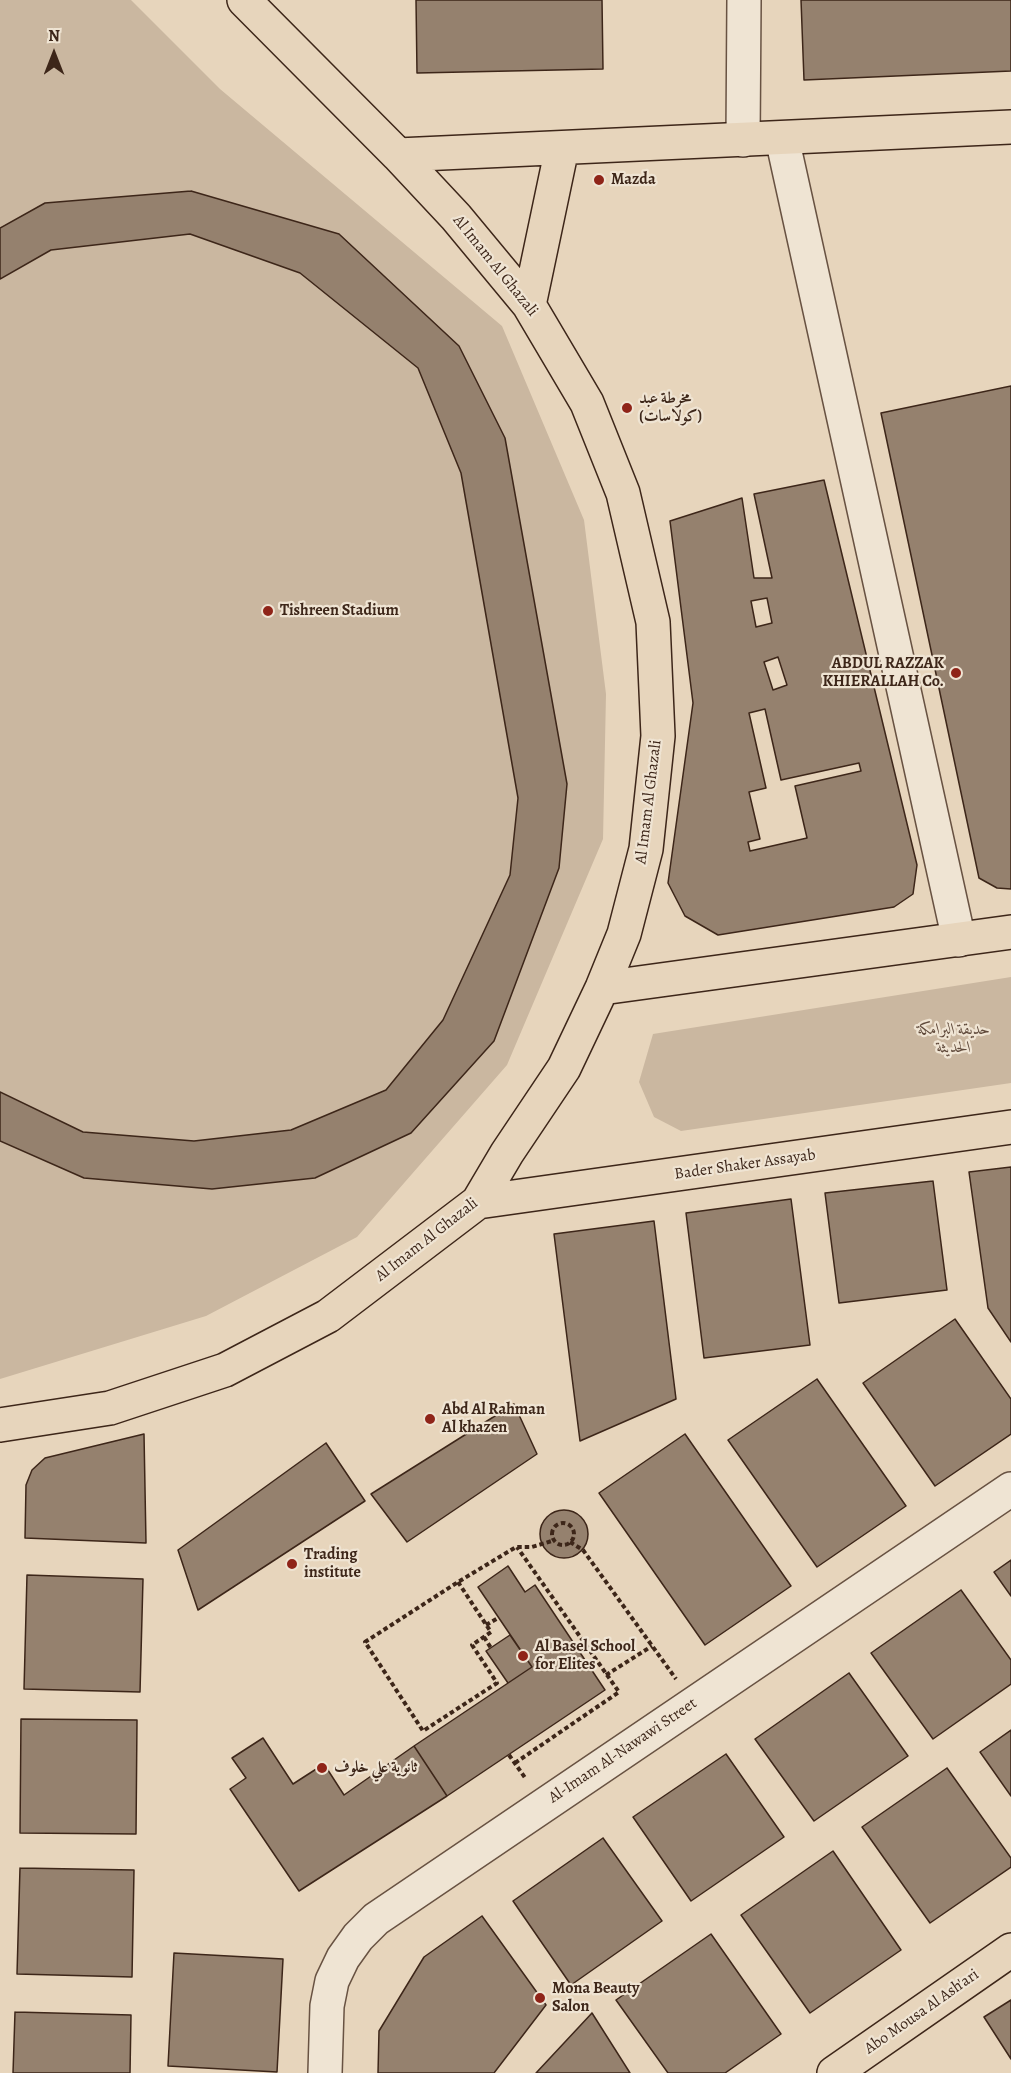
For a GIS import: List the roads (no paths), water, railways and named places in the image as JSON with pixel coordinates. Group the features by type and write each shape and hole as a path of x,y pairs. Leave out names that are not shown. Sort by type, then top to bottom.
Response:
{"main road":[{"name":"Al Imam Al Ghazali","path":"0,1425 110,1408 225,1370 328,1316 478,1202 507,1153 564,1068 602,988 624,934 646,849 658,736 653,622 623,493 587,403 529,305 456,217 398,155 244,0"},
{"path":"398,155 1011,127"},
{"path":"529,305 562,148"},
{"path":"602,988 1011,932"},
{"name":"Bader Shaker Assayab","path":"478,1202 1011,1127"},
{"name":"Abo Mousa Al Ash'ari","path":"834,2073 1011,1950"}],"street":[{"path":"743,140 744,0"},
{"path":"782,138 959,940"},
{"name":"Al-Imam Al-Nawawi Street","path":"325,2073 327,2006 332,1982 343,1958 358,1937 376,1919 1011,1489"}],"place":[{"name":"Mazda","path":"599,180"},
{"name":"مخرطة عبد (كولاسات)","path":"627,408"},
{"name":"Tishreen Stadium","path":"268,611"},
{"name":"ABDUL RAZZAK KHIERALLAH Co.","path":"956,673"},
{"name":"Abd Al Rahman Al khazen","path":"430,1419"},
{"name":"Trading institute","path":"292,1564"},
{"name":"Al Basel School for Elites","path":"523,1656"},
{"name":"ثانوية علي خلوف","path":"322,1768"},
{"name":"Mona Beauty Salon","path":"540,1998"}],"park label":[{"name":"حديقة البرامكة الحديثة","path":"954,1039"}]}
